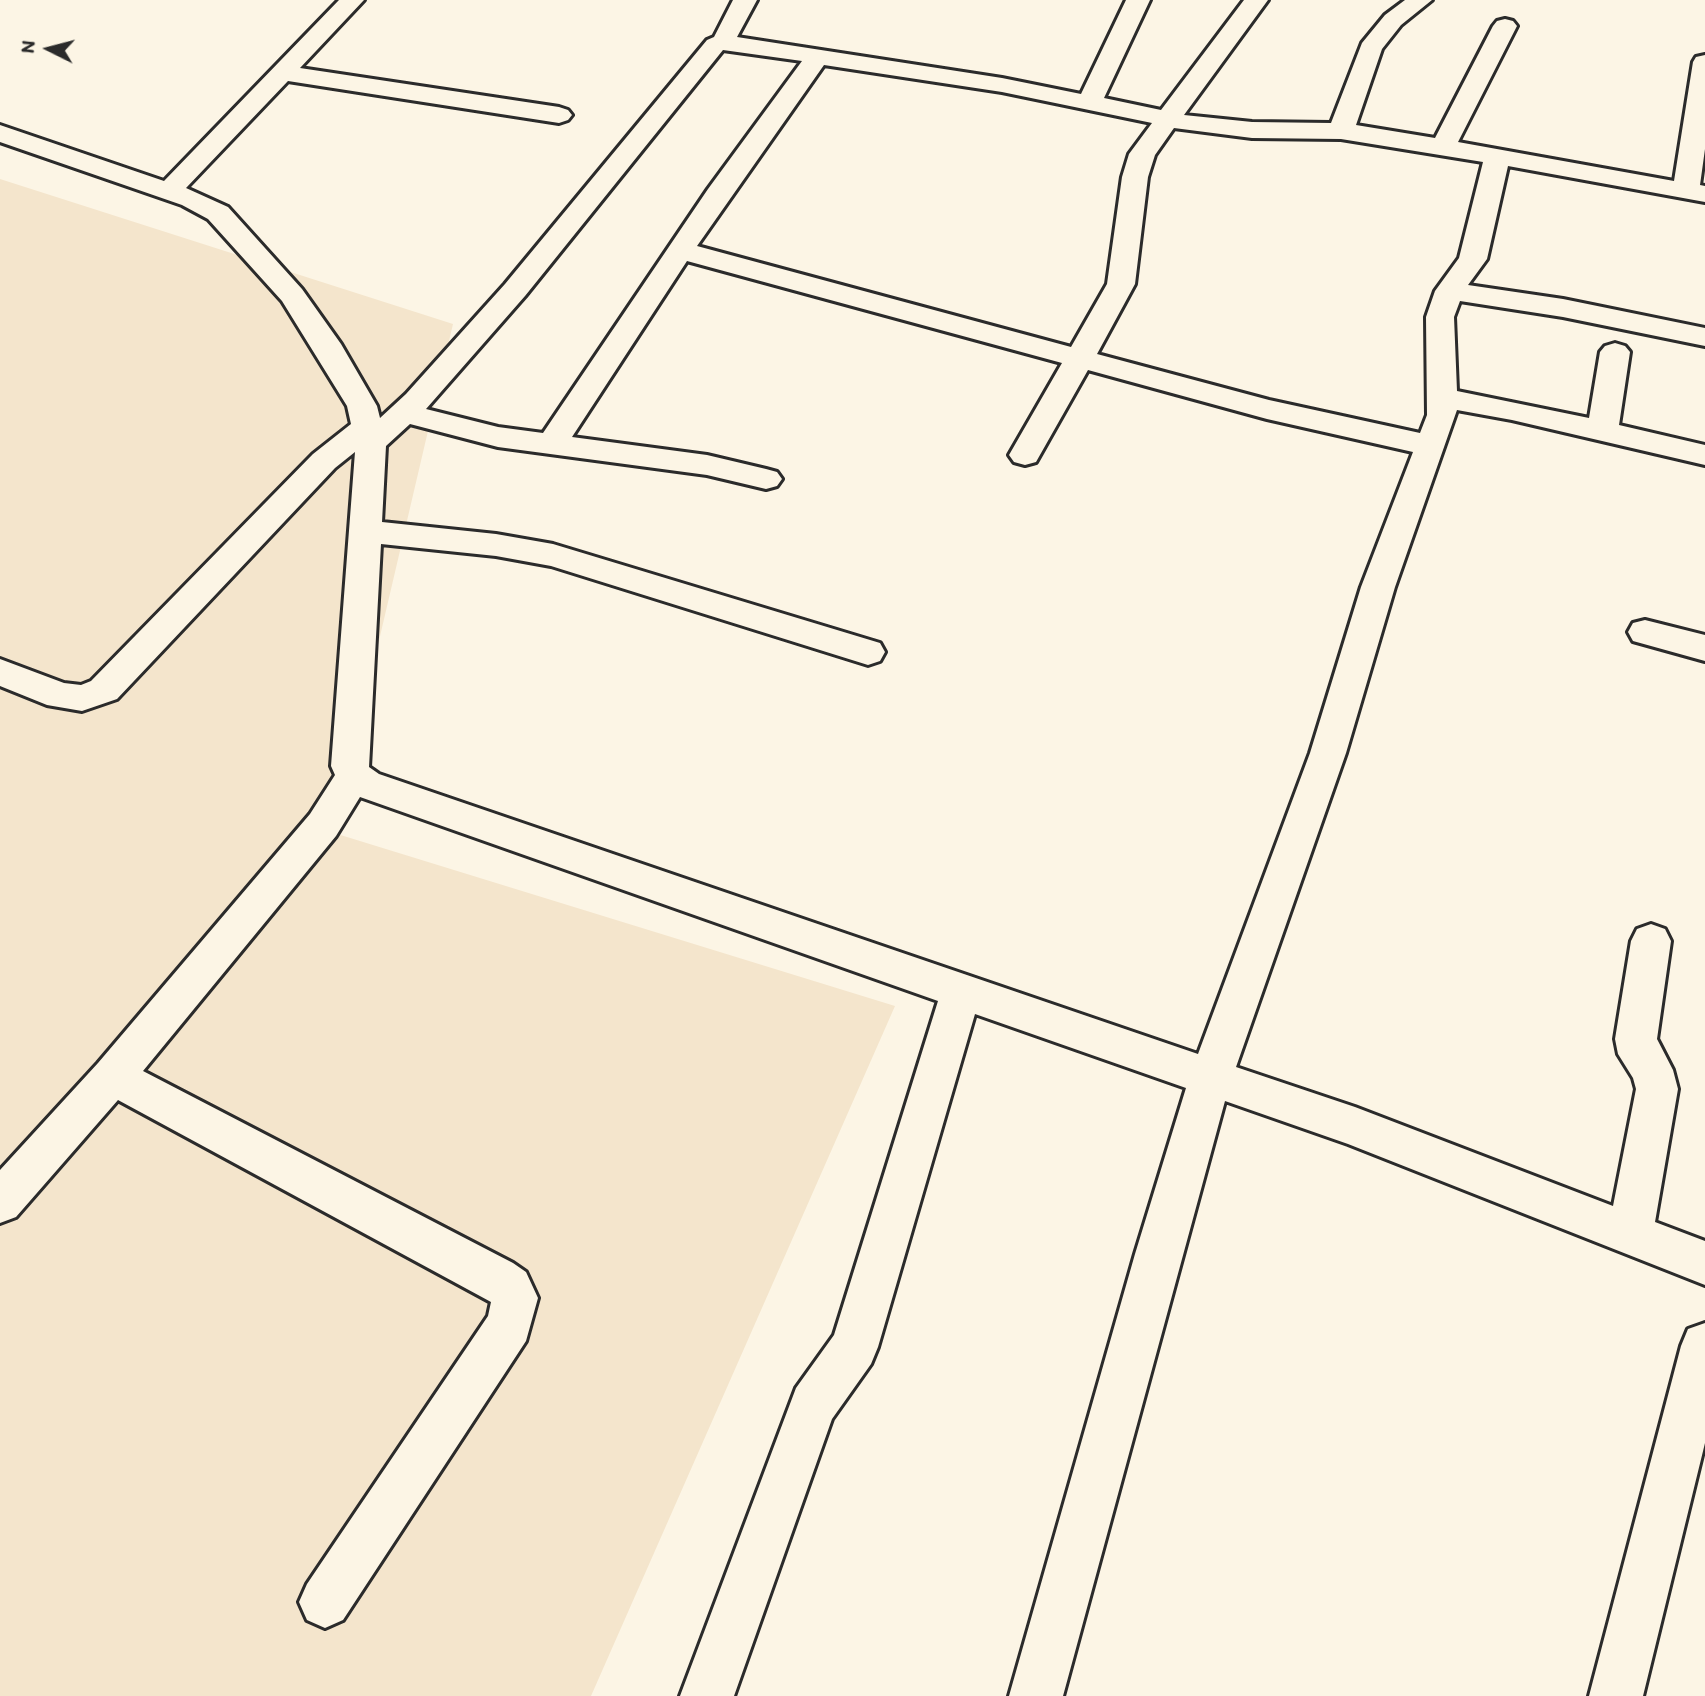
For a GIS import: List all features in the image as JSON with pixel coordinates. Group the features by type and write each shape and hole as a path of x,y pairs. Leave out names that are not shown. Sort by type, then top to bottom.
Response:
{"street":[{"path":"169,191 352,0"},
{"path":"723,42 745,0"},
{"path":"1088,105 1138,0"},
{"path":"1025,455 1121,284 1138,164 1148,144 1256,0"},
{"path":"1341,131 1370,48 1393,20 1420,0"},
{"path":"1443,147 1505,26"},
{"path":"0,672 60,696 82,698 104,690 324,461 404,413 515,290 715,46 723,42 1002,85 1167,121 1224,129 1341,131 1696,192 1705,62"},
{"path":"551,444 680,250 818,56"},
{"path":"282,73 559,115"},
{"path":"0,134 169,191 208,206 218,213 292,295 326,344 362,406 370,434 350,766 354,776 366,784 1368,1131 1705,1263"},
{"path":"1036,1696 1158,1254 1211,1076 1328,753 1378,587 1442,415 1440,317 1449,291 1473,259 1497,157"},
{"path":"680,250 1289,415 1431,446"},
{"path":"1449,291 1563,308 1705,337"},
{"path":"1602,432 1615,352"},
{"path":"1442,398 1512,410 1705,455"},
{"path":"404,413 498,437 707,465 766,479"},
{"path":"365,531 496,545 553,555 869,652"},
{"path":"1645,632 1705,648"},
{"path":"0,1202 113,1076 323,825 354,776"},
{"path":"1631,1232 1657,1089 1652,1070 1639,1054 1636,1039 1651,942"},
{"path":"707,1696 813,1405 854,1347 961,992"},
{"path":"113,1076 497,1279 510,1289 515,1298 509,1325 325,1602"},
{"path":"1616,1696 1705,1346"}],"shaded area":[{"path":"0,179 453,324 334,833 895,1006 591,1696 0,1696"}]}
